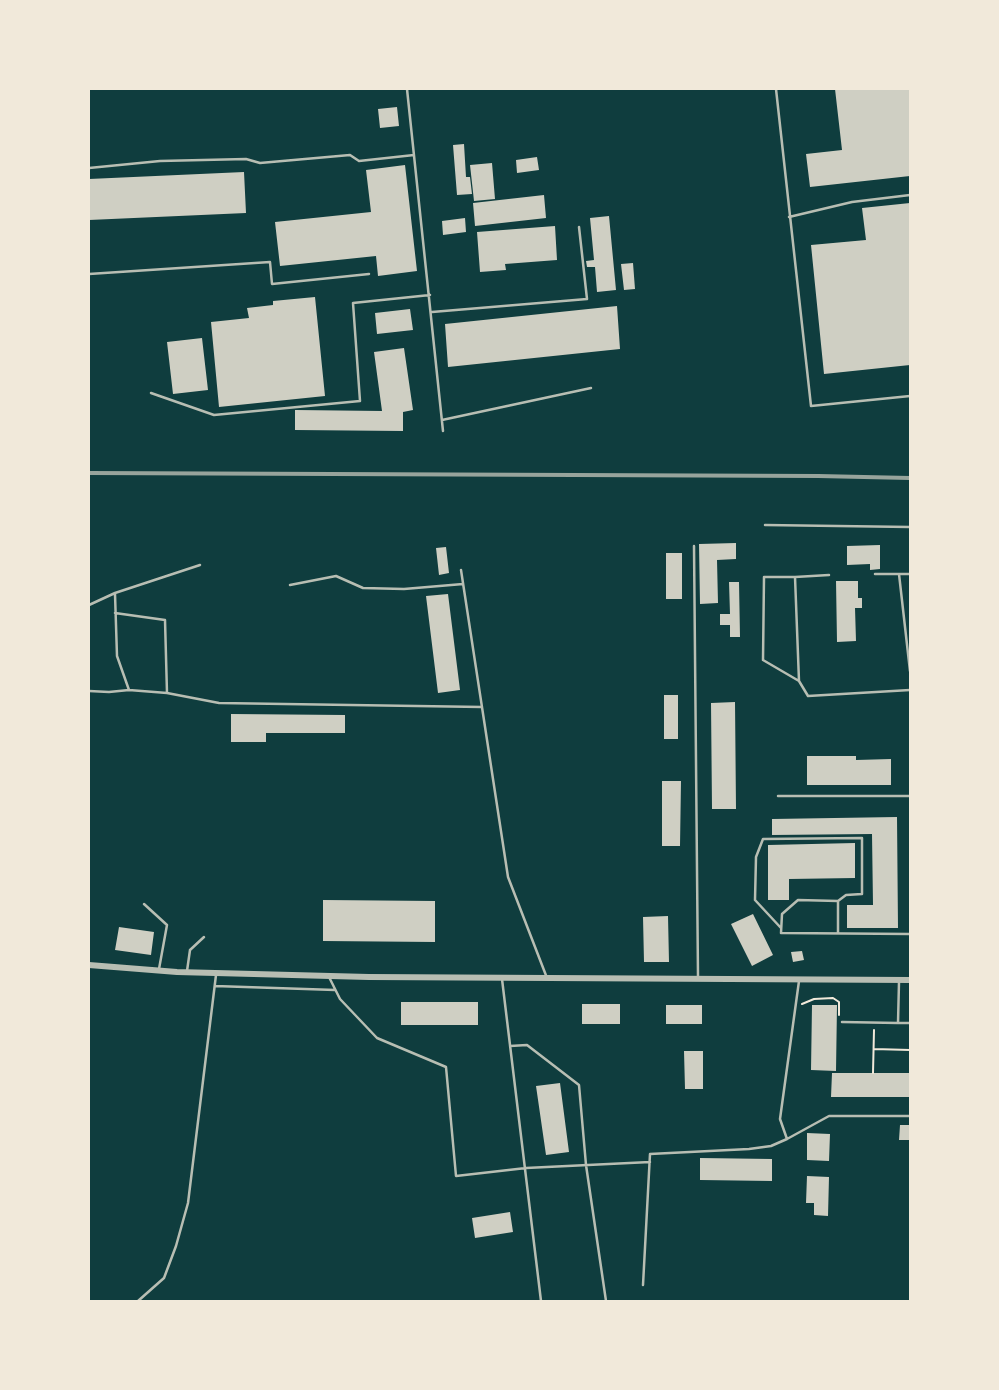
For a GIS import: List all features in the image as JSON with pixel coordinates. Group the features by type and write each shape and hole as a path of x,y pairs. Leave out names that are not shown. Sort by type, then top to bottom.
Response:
{"street":[{"path":"89,965 159,971 329,976 502,979 910,980"}],"lane":[{"path":"407,89 432,312 443,431"},
{"path":"776,89 789,217 812,406 910,396"},
{"path":"89,168 160,161 246,158 260,163 350,155 359,160 414,155"},
{"path":"789,217 852,202 910,195"},
{"path":"432,312 587,299 579,226"},
{"path":"89,274 270,262 272,284 370,274"},
{"path":"151,393 214,415 360,401 353,303 430,295"},
{"path":"442,420 591,388"},
{"path":"765,525 910,526"},
{"path":"694,546 698,980"},
{"path":"89,605 115,593 200,565"},
{"path":"461,570 508,877 547,979"},
{"path":"875,574 910,574"},
{"path":"899,574 910,671"},
{"path":"799,680 763,660 764,578 830,575"},
{"path":"290,586 336,576 362,588 404,589 463,584"},
{"path":"796,576 799,680 808,696 910,690"},
{"path":"115,593 117,656 129,690"},
{"path":"115,613 165,620 167,693"},
{"path":"89,691 129,690 167,693 219,703 482,707"},
{"path":"778,796 910,796"},
{"path":"782,928 755,900 756,857 763,839 862,838 862,894 846,894 838,901 798,900 782,914 782,928 781,932 910,934"},
{"path":"838,901 838,933"},
{"path":"144,904 167,925 159,971"},
{"path":"187,972 190,950 204,937"},
{"path":"138,1301 164,1278 176,1246 188,1202 217,973"},
{"path":"329,976 340,999 376,1038 446,1067 456,1176 526,1168 650,1162"},
{"path":"502,979 541,1301"},
{"path":"787,1139 780,1119 799,980"},
{"path":"898,1023 899,980"},
{"path":"215,986 335,990"},
{"path":"842,1022 910,1023"},
{"path":"510,1046 527,1045 579,1085 586,1165 606,1301"},
{"path":"643,1284 650,1154 749,1149 771,1146 829,1116 910,1116"}],"path":[{"path":"796,1007 814,999 833,998 839,1002 839,1022 842,1022"},
{"path":"873,1073 874,1022"},
{"path":"874,1050 910,1050"}],"building":[{"path":"835,89 910,89 910,176 810,187 806,154 842,150"},
{"path":"397,107 399,126 380,128 378,109"},
{"path":"464,144 466,177 470,177 472,194 457,195 453,145"},
{"path":"537,157 539,170 517,173 516,160"},
{"path":"492,163 495,199 474,201 470,165"},
{"path":"405,165 417,271 378,276 376,256 280,266 275,222 371,212 366,170"},
{"path":"244,172 246,213 89,220 89,179"},
{"path":"544,195 546,218 475,226 473,203"},
{"path":"910,203 910,365 824,374 811,245 866,240 862,208"},
{"path":"609,216 616,290 597,292 595,267 587,267 586,261 594,260 590,218"},
{"path":"465,218 466,232 443,235 442,221"},
{"path":"555,226 557,260 505,264 506,270 480,272 477,232"},
{"path":"633,263 635,289 624,290 621,264"},
{"path":"315,297 325,396 219,407 211,322 249,318 247,308 273,305 273,301"},
{"path":"617,306 620,349 448,367 445,324"},
{"path":"410,309 413,330 377,334 375,313"},
{"path":"202,338 208,390 173,394 167,342"},
{"path":"404,348 413,410 403,412 403,431 295,430 295,410 382,411 374,352"},
{"path":"736,543 736,559 717,560 718,603 700,604 699,544"},
{"path":"880,545 880,569 870,570 870,564 847,565 847,546"},
{"path":"446,547 449,573 439,575 436,548"},
{"path":"666,553 682,553 682,599 666,599"},
{"path":"836,581 858,581 858,598 862,598 862,608 855,608 856,641 837,642"},
{"path":"729,582 739,582 740,637 730,637 730,625 720,625 720,614 730,614"},
{"path":"448,594 460,690 438,693 426,596"},
{"path":"664,695 678,695 678,739 664,739"},
{"path":"735,702 736,809 712,809 711,703"},
{"path":"231,714 345,715 345,733 266,733 266,742 231,742"},
{"path":"807,756 856,756 856,760 891,759 891,785 807,785"},
{"path":"662,781 681,781 680,846 662,846"},
{"path":"897,817 898,928 847,928 847,905 873,905 872,834 772,835 772,819"},
{"path":"855,843 855,878 789,879 789,900 768,900 768,845"},
{"path":"323,900 435,901 435,942 323,941"},
{"path":"753,914 773,955 752,966 731,924"},
{"path":"668,916 669,962 644,962 643,917"},
{"path":"119,927 154,932 151,955 115,950"},
{"path":"802,951 804,960 793,962 791,952"},
{"path":"401,1002 478,1002 478,1025 401,1025"},
{"path":"582,1004 620,1004 620,1024 582,1024"},
{"path":"666,1005 702,1005 702,1024 666,1024"},
{"path":"812,1005 837,1005 836,1071 811,1070"},
{"path":"684,1051 703,1051 703,1089 685,1089"},
{"path":"832,1073 910,1073 910,1097 831,1097"},
{"path":"560,1083 569,1152 546,1155 536,1086"},
{"path":"900,1125 910,1125 910,1140 899,1140"},
{"path":"807,1133 830,1134 829,1161 807,1160"},
{"path":"700,1158 772,1159 772,1181 700,1180"},
{"path":"807,1176 829,1177 828,1216 814,1215 814,1203 806,1203"},
{"path":"510,1212 513,1232 475,1238 472,1218"}],"railway":[{"path":"89,473 910,478"}]}
